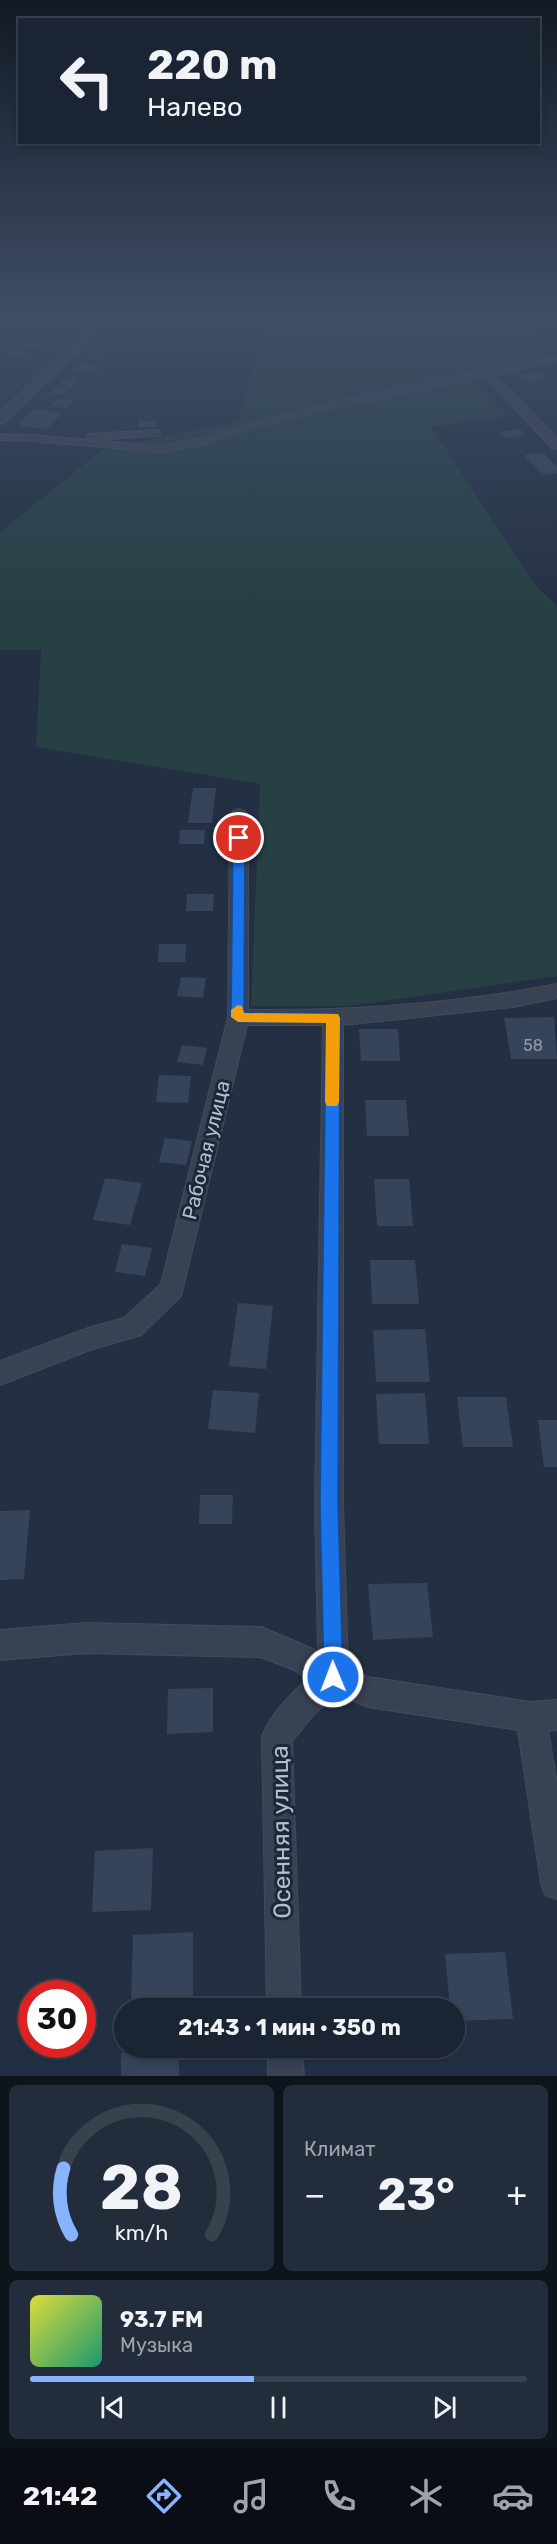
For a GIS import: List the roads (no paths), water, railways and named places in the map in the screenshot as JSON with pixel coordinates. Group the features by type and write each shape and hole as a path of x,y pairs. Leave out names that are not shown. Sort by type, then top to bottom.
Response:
{"street":[{"path":"530,417 557,445"},
{"name":"Рабочая улица","path":"0,1373 88,1339 132,1327 172,1289 238,1017 239,816"},
{"path":"238,1017 333,1018 513,1000 557,991"},
{"path":"333,1018 329,1504 333,1677"},
{"path":"0,1645 86,1638 261,1642 304,1659 333,1677 368,1692 544,1716 557,1883"},
{"name":"Осенняя улица","path":"284,1998 277,1736 302,1704 333,1677"},
{"path":"285,2058 286,2076"}],"lane":[{"path":"30,438 162,449 206,441 236,430 287,417"},
{"path":"0,438 157,433"}]}
